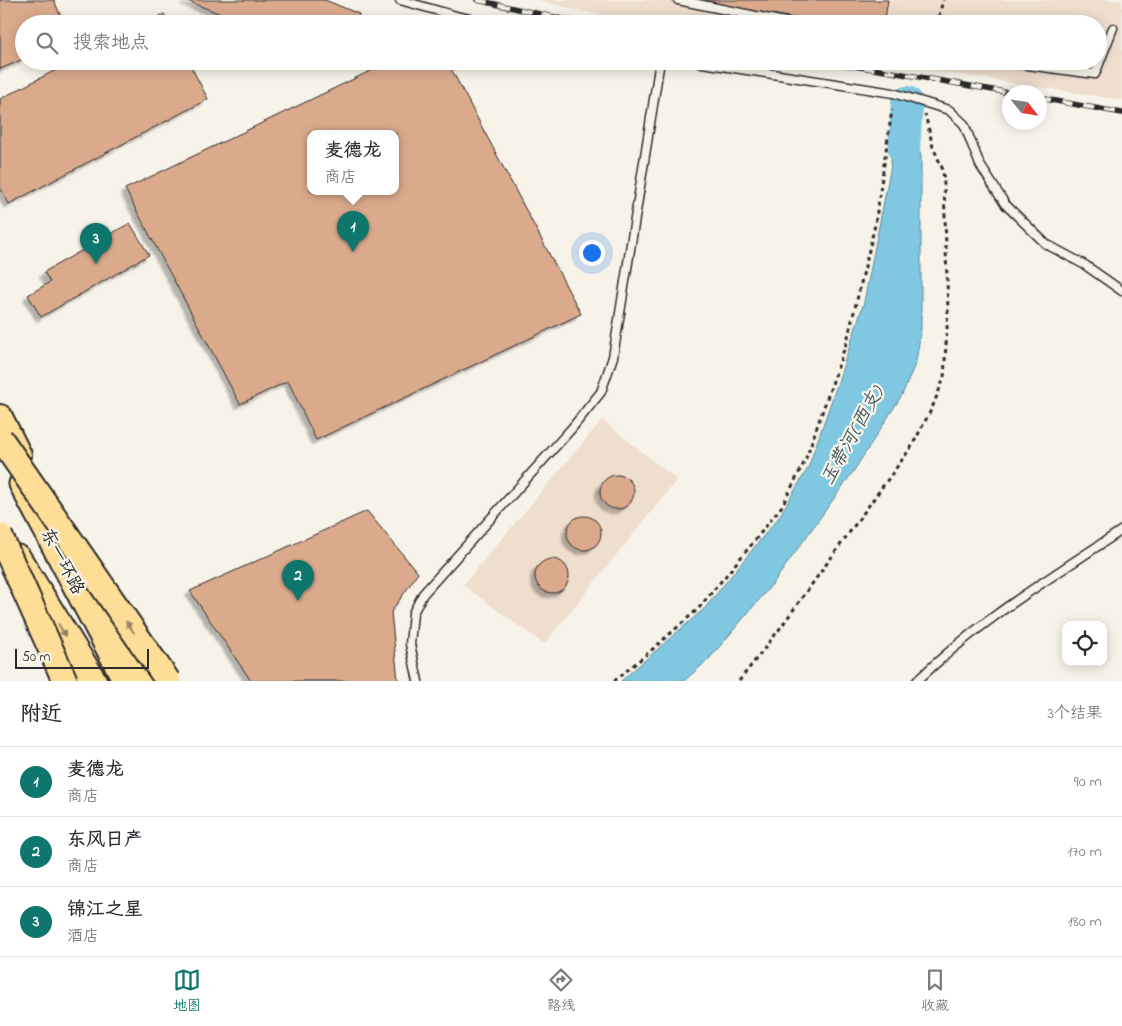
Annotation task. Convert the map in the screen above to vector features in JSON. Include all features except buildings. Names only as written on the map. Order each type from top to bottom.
[{"type":"highway","name":"东一环路","points":[[0,440],[126,681]]},
{"type":"highway","name":"东一环路","points":[[0,528],[94,681]]},
{"type":"main road","points":[[0,417],[74,564],[142,681]]},
{"type":"main road","points":[[0,440],[168,681]]},
{"type":"main road","points":[[0,536],[66,681]]},
{"type":"main road","points":[[0,564],[66,681]]},
{"type":"lane","points":[[400,0],[453,15]]},
{"type":"lane","points":[[678,0],[751,15]]},
{"type":"lane","points":[[1107,43],[1113,28]]},
{"type":"lane","points":[[418,681],[410,644],[413,613],[422,594],[572,428],[602,392],[613,357],[659,70]]},
{"type":"lane","points":[[745,70],[893,94],[949,110],[964,124],[980,165],[1005,204],[1046,244],[1084,265],[1122,291]]},
{"type":"lane","points":[[1065,70],[1095,74],[1097,70]]},
{"type":"lane","points":[[917,681],[1003,609],[1122,530]]},
{"type":"path","points":[[939,15],[943,0]]},
{"type":"path","points":[[614,681],[698,609],[782,506],[805,461],[847,341],[875,225],[892,110]]},
{"type":"path","points":[[739,681],[784,623],[912,446],[932,408],[944,378],[948,312],[943,170],[933,147],[924,111]]},
{"type":"shaded area","points":[[537,0],[1122,0],[1122,100],[1047,88],[1047,85],[1025,85],[929,70],[1107,70],[1107,15],[603,15]]},
{"type":"shaded area","points":[[602,420],[677,480],[544,644],[463,585]]},
{"type":"water","points":[[907,106],[911,112],[921,157],[921,330],[916,362],[902,395],[855,469],[774,582],[709,659],[684,681],[621,681],[705,608],[779,517],[808,468],[864,302],[890,171],[895,119],[900,110]]},
{"type":"waterway","name":"玉带河(西支)","points":[[904,150],[907,102]]},
{"type":"railway","points":[[477,0],[544,15]]},
{"type":"railway","points":[[880,70],[1002,92]]},
{"type":"railway","points":[[1047,99],[1122,113]]},
{"type":"place","name":"麦德龙","points":[[353,252]]},
{"type":"place","name":"锦江之星","points":[[96,264]]},
{"type":"place","name":"东风日产","points":[[298,601]]}]
